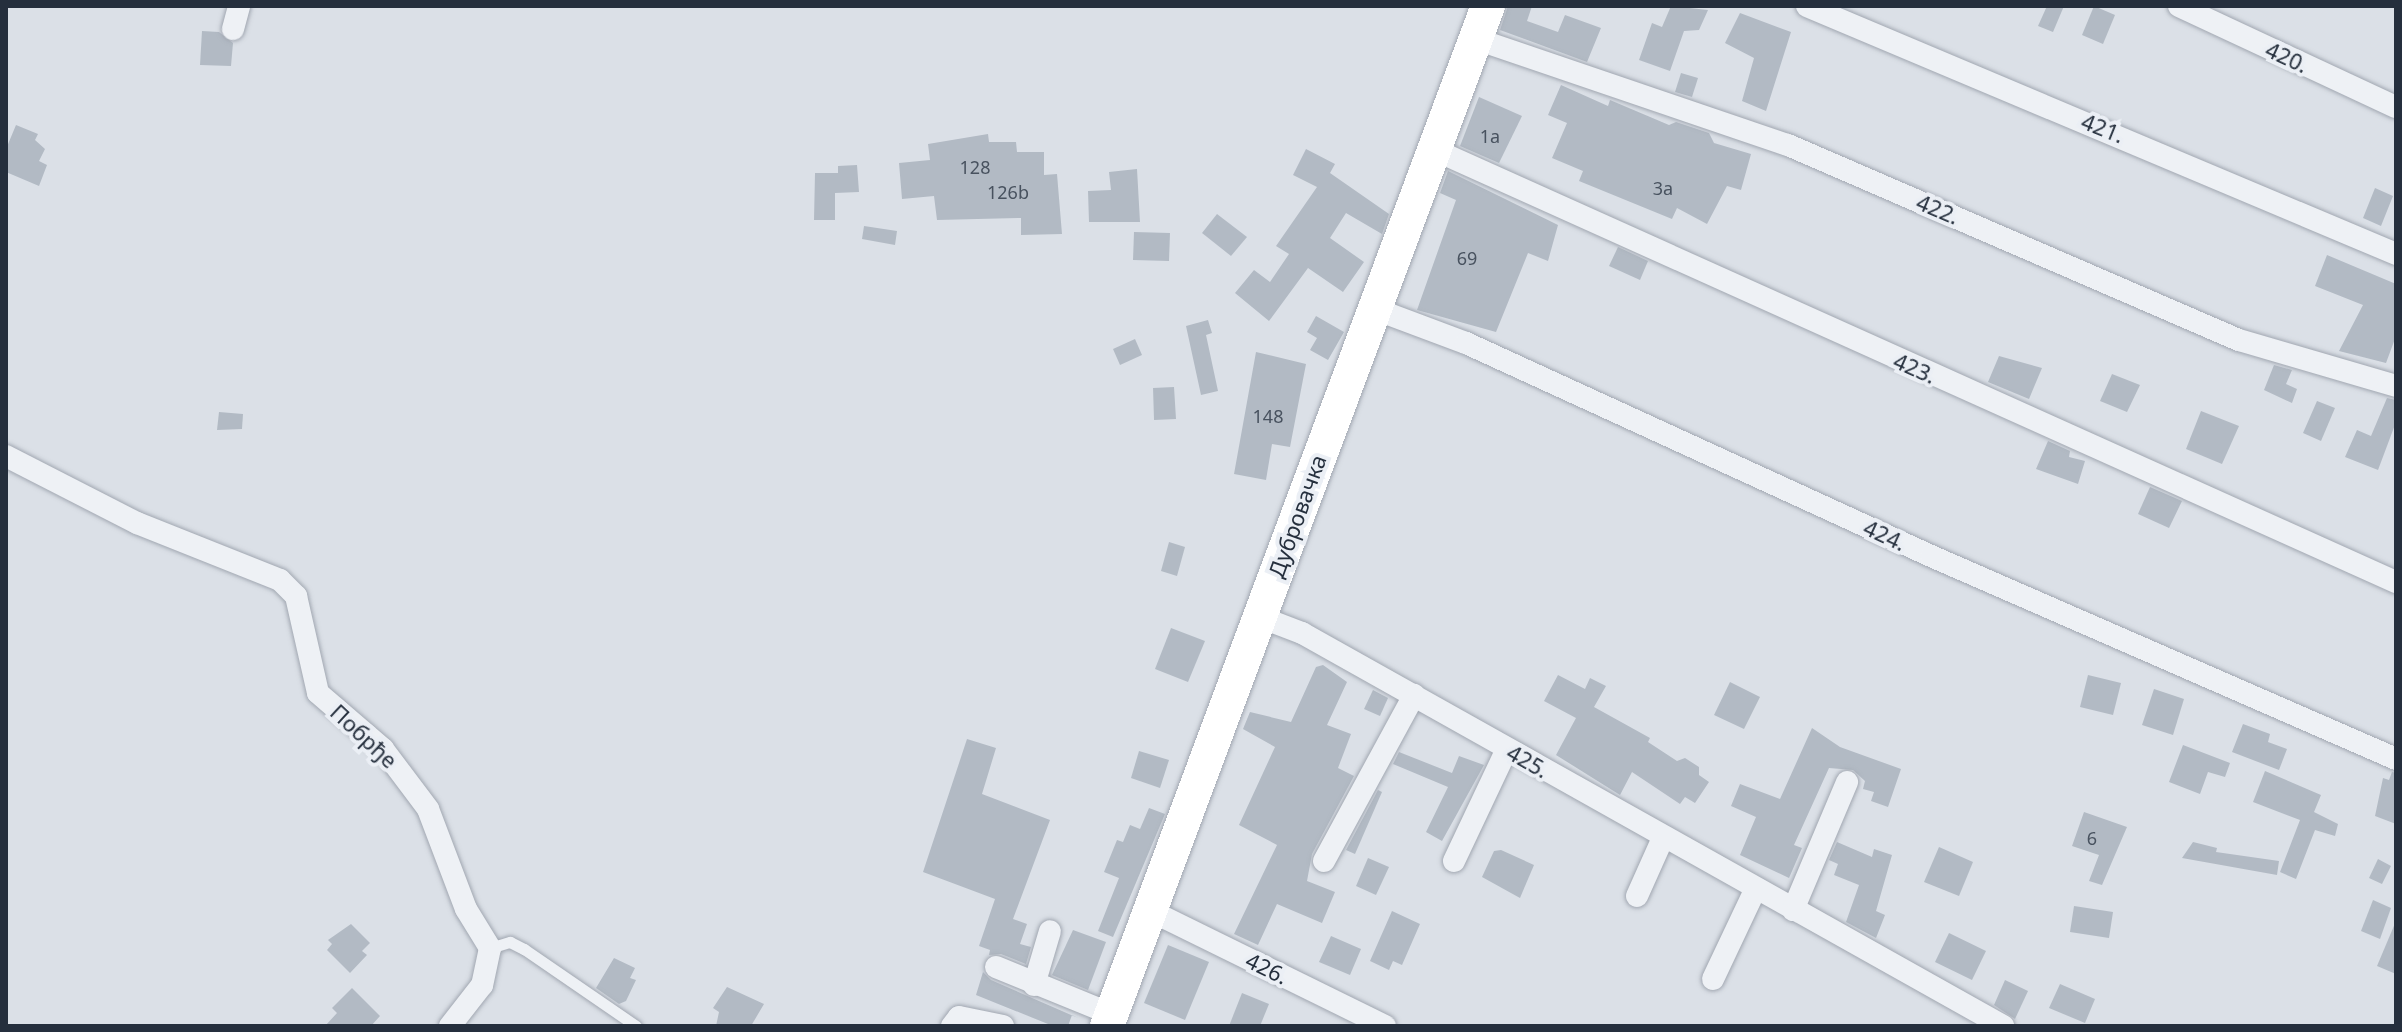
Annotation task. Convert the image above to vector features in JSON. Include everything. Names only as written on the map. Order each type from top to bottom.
[{"type":"main road","name":"Дубровачка","points":[[1109,1020],[1488,6]]},
{"type":"street","points":[[233,29],[239,6]]},
{"type":"street","name":"421.","points":[[1807,6],[2396,254]]},
{"type":"street","name":"420.","points":[[2179,6],[2396,107]]},
{"type":"street","name":"422.","points":[[1476,39],[1788,145],[2239,340],[2396,386]]},
{"type":"street","name":"423.","points":[[1435,150],[2396,582]]},
{"type":"street","name":"424.","points":[[1375,309],[1466,343],[1931,556],[2396,759]]},
{"type":"street","name":"Побрђе","points":[[6,456],[137,523],[280,580],[296,596],[318,693],[383,749],[428,809],[466,909],[490,948]]},
{"type":"street","name":"425.","points":[[1260,617],[1302,633],[1755,890],[2003,1026]]},
{"type":"street","points":[[1324,861],[1414,695]]},
{"type":"street","points":[[1454,861],[1507,749]]},
{"type":"street","points":[[1793,910],[1847,782]]},
{"type":"street","points":[[1637,896],[1663,838]]},
{"type":"street","points":[[1713,979],[1755,890]]},
{"type":"street","name":"426.","points":[[1149,910],[1385,1026]]},
{"type":"street","points":[[1034,985],[1050,931]]},
{"type":"street","points":[[450,1026],[482,985],[490,948]]},
{"type":"street","points":[[996,967],[1109,1020]]},
{"type":"street","points":[[952,1026],[959,1017],[1003,1026]]},
{"type":"lane","points":[[490,948],[510,942],[524,949],[636,1026]]},
{"type":"building","points":[[1508,6],[1532,6],[1527,21],[1558,32],[1565,15],[1601,28],[1587,62],[1500,30]]},
{"type":"building","points":[[1671,6],[1708,10],[1699,30],[1684,31],[1670,71],[1639,60],[1652,23],[1662,27]]},
{"type":"building","points":[[2047,6],[2064,6],[2053,32],[2038,26]]},
{"type":"building","points":[[2094,6],[2115,15],[2103,44],[2082,35]]},
{"type":"building","points":[[1740,13],[1791,32],[1766,111],[1742,101],[1754,58],[1725,43]]},
{"type":"building","points":[[202,31],[219,32],[233,43],[231,66],[200,65]]},
{"type":"building","points":[[1681,73],[1698,78],[1692,97],[1675,92]]},
{"type":"building","points":[[1561,85],[1608,106],[1610,100],[1669,125],[1676,122],[1709,133],[1714,143],[1751,154],[1741,190],[1727,186],[1707,224],[1677,208],[1672,219],[1579,181],[1583,171],[1552,158],[1567,123],[1548,115]]},
{"type":"building","points":[[1479,97],[1522,116],[1499,163],[1460,146]]},
{"type":"building","points":[[16,125],[38,134],[35,140],[45,149],[39,161],[47,165],[39,186],[6,172],[6,149]]},
{"type":"building","points":[[988,134],[989,142],[1016,142],[1017,152],[1044,152],[1044,175],[1057,174],[1062,234],[1021,235],[1021,218],[937,220],[934,196],[902,199],[899,163],[930,160],[928,144]]},
{"type":"building","points":[[1306,149],[1335,164],[1330,173],[1389,214],[1382,234],[1346,213],[1330,238],[1364,262],[1343,292],[1308,268],[1269,321],[1235,293],[1254,270],[1270,282],[1289,254],[1276,246],[1317,187],[1293,175]]},
{"type":"building","points":[[857,165],[859,192],[835,193],[835,220],[814,220],[815,173],[838,173],[838,166]]},
{"type":"building","points":[[1137,169],[1140,222],[1089,222],[1088,191],[1111,190],[1109,172]]},
{"type":"building","points":[[1448,171],[1558,225],[1548,261],[1528,253],[1496,332],[1417,310],[1456,200],[1440,193]]},
{"type":"building","points":[[2375,188],[2393,196],[2381,226],[2363,218]]},
{"type":"building","points":[[1217,214],[1247,237],[1231,256],[1202,233]]},
{"type":"building","points":[[864,226],[897,231],[895,245],[862,239]]},
{"type":"building","points":[[1134,232],[1170,233],[1169,261],[1133,260]]},
{"type":"building","points":[[1618,247],[1648,261],[1640,280],[1609,266]]},
{"type":"building","points":[[2327,255],[2396,284],[2396,336],[2386,363],[2339,351],[2363,305],[2315,286]]},
{"type":"building","points":[[1316,316],[1344,332],[1328,360],[1310,350],[1317,338],[1307,332]]},
{"type":"building","points":[[1208,320],[1212,333],[1206,335],[1218,391],[1201,395],[1186,326]]},
{"type":"building","points":[[1135,339],[1142,355],[1120,365],[1113,349]]},
{"type":"building","points":[[1256,352],[1306,364],[1290,447],[1272,444],[1266,480],[1234,474]]},
{"type":"building","points":[[1999,356],[2042,368],[2029,399],[1988,382]]},
{"type":"building","points":[[2274,365],[2292,370],[2286,384],[2297,389],[2292,403],[2264,390]]},
{"type":"building","points":[[2112,374],[2140,385],[2127,412],[2100,401]]},
{"type":"building","points":[[1174,387],[1176,419],[1154,420],[1153,388]]},
{"type":"building","points":[[2387,398],[2396,400],[2396,422],[2378,470],[2345,457],[2357,430],[2371,436]]},
{"type":"building","points":[[2317,401],[2335,408],[2321,441],[2303,433]]},
{"type":"building","points":[[2201,411],[2239,426],[2222,464],[2186,449]]},
{"type":"building","points":[[219,412],[243,414],[242,429],[217,430]]},
{"type":"building","points":[[2048,441],[2070,451],[2069,457],[2085,461],[2078,484],[2036,469]]},
{"type":"building","points":[[2150,487],[2182,501],[2169,528],[2138,514]]},
{"type":"building","points":[[1169,542],[1185,547],[1177,576],[1161,571]]},
{"type":"building","points":[[1171,628],[1205,641],[1188,682],[1155,669]]},
{"type":"building","points":[[1323,665],[1347,682],[1327,725],[1351,734],[1338,768],[1354,776],[1312,854],[1307,881],[1335,892],[1322,923],[1277,904],[1258,945],[1234,934],[1277,845],[1239,825],[1275,747],[1243,729],[1250,712],[1291,722],[1316,667]]},
{"type":"building","points":[[1558,675],[1585,689],[1590,678],[1606,686],[1594,707],[1650,738],[1648,742],[1677,761],[1685,758],[1699,767],[1699,775],[1709,782],[1695,803],[1685,797],[1680,804],[1632,772],[1620,795],[1556,755],[1576,718],[1544,701]]},
{"type":"building","points":[[2088,675],[2121,683],[2113,715],[2080,707]]},
{"type":"building","points":[[1730,682],[1760,697],[1744,729],[1714,715]]},
{"type":"building","points":[[2154,689],[2184,699],[2173,735],[2142,725]]},
{"type":"building","points":[[1373,690],[1388,698],[1380,716],[1364,709]]},
{"type":"building","points":[[2243,724],[2270,734],[2268,742],[2287,749],[2279,770],[2232,752]]},
{"type":"building","points":[[1812,728],[1840,747],[1901,769],[1888,807],[1871,801],[1874,792],[1863,789],[1865,781],[1853,770],[1829,768],[1794,845],[1802,848],[1789,878],[1740,855],[1756,817],[1731,806],[1740,784],[1780,799]]},
{"type":"building","points":[[967,739],[996,748],[982,794],[1050,820],[1013,919],[1027,924],[1020,944],[1031,947],[1026,964],[1001,954],[989,955],[990,950],[979,946],[995,899],[923,872]]},
{"type":"building","points":[[2183,745],[2230,763],[2225,777],[2208,772],[2200,794],[2169,782]]},
{"type":"building","points":[[1139,751],[1169,760],[1160,788],[1131,778]]},
{"type":"building","points":[[1399,752],[1452,773],[1459,756],[1484,765],[1442,841],[1426,832],[1448,787],[1393,764]]},
{"type":"building","points":[[2265,771],[2321,795],[2314,812],[2338,824],[2335,836],[2315,830],[2296,879],[2280,872],[2300,820],[2253,802]]},
{"type":"building","points":[[2392,772],[2396,773],[2396,824],[2375,816],[2383,778],[2389,780]]},
{"type":"building","points":[[1378,790],[1382,792],[1355,854],[1346,850]]},
{"type":"building","points":[[1149,808],[1165,814],[1113,937],[1098,931],[1119,878],[1104,872],[1117,840],[1123,842],[1130,825],[1140,829]]},
{"type":"building","points":[[2084,812],[2127,827],[2102,885],[2089,881],[2099,855],[2072,846]]},
{"type":"building","points":[[1837,842],[1872,857],[1874,849],[1892,855],[1876,911],[1885,915],[1876,938],[1846,922],[1859,885],[1834,875],[1838,864],[1829,860]]},
{"type":"building","points":[[2193,842],[2217,848],[2216,852],[2279,861],[2277,875],[2182,858]]},
{"type":"building","points":[[1939,847],[1973,862],[1959,896],[1924,882]]},
{"type":"building","points":[[1501,850],[1534,865],[1520,898],[1482,877],[1494,851]]},
{"type":"building","points":[[1368,858],[1389,867],[1376,895],[1356,886]]},
{"type":"building","points":[[2378,859],[2391,866],[2382,884],[2369,878]]},
{"type":"building","points":[[2373,900],[2391,908],[2380,939],[2361,931]]},
{"type":"building","points":[[2074,906],[2113,912],[2109,938],[2070,932]]},
{"type":"building","points":[[1392,911],[1420,924],[1402,965],[1393,961],[1389,970],[1370,961]]},
{"type":"building","points":[[2396,921],[2396,974],[2377,966]]},
{"type":"building","points":[[351,924],[370,943],[362,951],[367,955],[350,973],[327,950],[332,944],[328,940]]},
{"type":"building","points":[[1073,930],[1106,942],[1088,990],[1052,975]]},
{"type":"building","points":[[1949,933],[1986,951],[1972,980],[1935,962]]},
{"type":"building","points":[[1331,936],[1361,949],[1350,975],[1319,962]]},
{"type":"building","points":[[1168,945],[1209,962],[1185,1020],[1144,1003]]},
{"type":"building","points":[[614,958],[635,968],[630,978],[636,980],[626,1001],[619,1004],[596,988]]},
{"type":"building","points":[[983,972],[991,980],[1072,1015],[1068,1026],[1053,1026],[976,995]]},
{"type":"building","points":[[2005,980],[2028,991],[2015,1019],[1994,1005]]},
{"type":"building","points":[[2060,984],[2095,999],[2085,1023],[2049,1008]]},
{"type":"building","points":[[727,987],[764,1004],[751,1026],[716,1026],[719,1012],[713,1008]]},
{"type":"building","points":[[352,988],[380,1016],[371,1026],[325,1026],[337,1013],[332,1008]]},
{"type":"building","points":[[1242,993],[1269,1004],[1260,1026],[1229,1026]]}]
